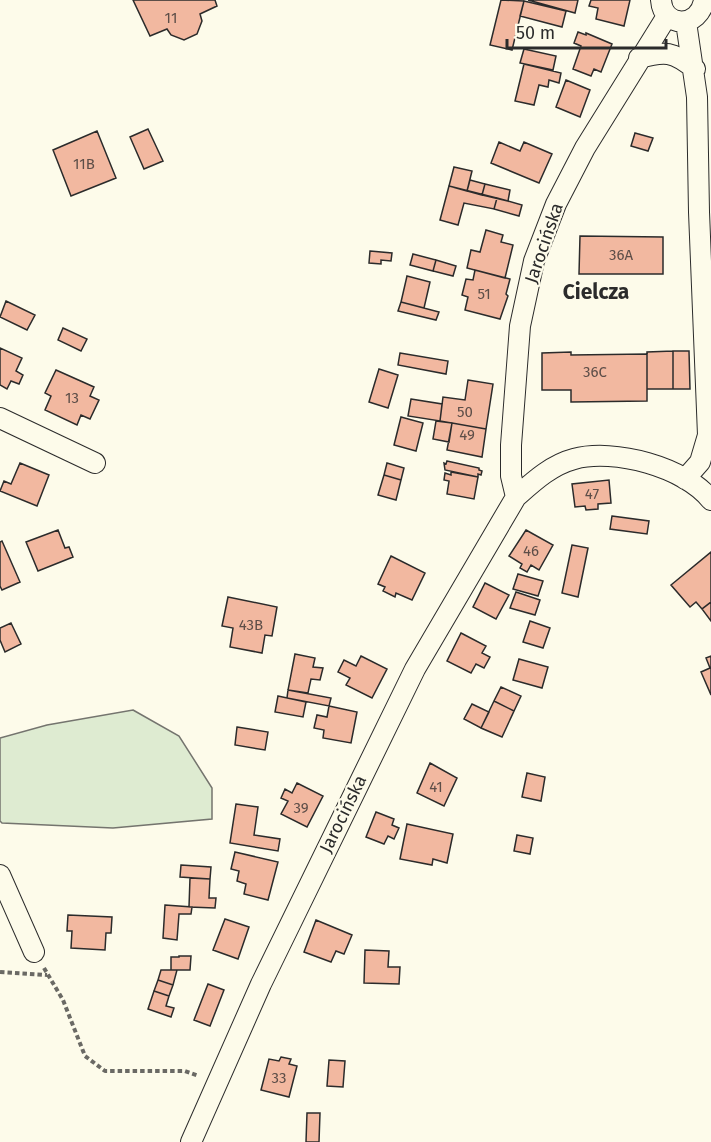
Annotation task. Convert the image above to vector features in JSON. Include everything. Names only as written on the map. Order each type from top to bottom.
[{"type":"street","points":[[664,8],[679,22],[686,22],[695,18],[702,10],[704,0]]},
{"type":"street","name":"Jarocińska","points":[[516,497],[511,476],[511,445],[520,326],[534,261],[556,204],[585,148],[639,58],[664,8]]},
{"type":"street","points":[[685,479],[700,462],[708,435],[699,212],[699,136],[694,69],[686,22]]},
{"type":"street","points":[[639,58],[657,53],[673,53],[694,69]]},
{"type":"street","points":[[0,418],[95,463]]},
{"type":"street","name":"Jarocińska","points":[[191,1142],[261,984],[415,669],[516,497],[538,478],[573,459],[599,456],[626,458],[660,466],[685,479],[711,500]]},
{"type":"street","points":[[0,875],[34,952]]},
{"type":"path","points":[[34,952],[63,1000],[85,1056],[105,1071],[185,1071],[216,1083]]},
{"type":"path","points":[[0,972],[48,975]]},
{"type":"green space","points":[[133,710],[179,736],[212,788],[212,819],[113,828],[2,823],[0,821],[0,738],[47,725]]},
{"type":"building","points":[[133,0],[215,0],[217,6],[200,14],[202,21],[197,34],[184,40],[171,35],[167,29],[150,36]]},
{"type":"building","points":[[501,0],[524,1],[512,50],[490,45]]},
{"type":"building","points":[[528,0],[578,0],[575,13]]},
{"type":"building","points":[[591,0],[630,0],[624,26],[596,19],[598,8],[589,6]]},
{"type":"building","points":[[524,1],[566,11],[562,27],[520,16]]},
{"type":"building","points":[[578,32],[612,44],[601,72],[594,69],[591,76],[573,69],[581,46],[574,43]]},
{"type":"building","points":[[524,49],[556,56],[553,70],[520,63]]},
{"type":"building","points":[[524,64],[561,73],[559,83],[549,80],[548,87],[539,85],[534,105],[515,101]]},
{"type":"building","points":[[566,80],[590,90],[580,117],[556,107]]},
{"type":"building","points":[[148,129],[163,161],[144,169],[130,137]]},
{"type":"building","points":[[97,131],[116,178],[71,196],[53,150]]},
{"type":"building","points":[[635,133],[653,138],[648,151],[631,146]]},
{"type":"building","points":[[499,142],[520,151],[524,142],[552,154],[539,183],[491,163]]},
{"type":"building","points":[[454,167],[472,171],[467,191],[449,186]]},
{"type":"building","points":[[470,180],[485,184],[482,195],[467,191]]},
{"type":"building","points":[[485,184],[510,190],[508,201],[482,195]]},
{"type":"building","points":[[449,186],[497,198],[494,209],[464,203],[458,225],[440,220]]},
{"type":"building","points":[[497,198],[522,205],[519,216],[494,209]]},
{"type":"building","points":[[486,230],[503,235],[501,242],[513,245],[505,278],[467,268],[471,250],[480,252]]},
{"type":"building","points":[[580,236],[663,237],[663,274],[579,274]]},
{"type":"building","points":[[370,251],[392,253],[391,261],[381,260],[381,264],[369,263]]},
{"type":"building","points":[[413,254],[436,260],[433,271],[410,265]]},
{"type":"building","points":[[436,260],[456,266],[453,276],[433,271]]},
{"type":"building","points":[[475,270],[510,279],[506,294],[508,296],[500,319],[465,310],[468,297],[462,295],[466,279],[473,280]]},
{"type":"building","points":[[407,276],[430,282],[424,308],[401,302]]},
{"type":"building","points":[[6,301],[35,315],[27,330],[0,317]]},
{"type":"building","points":[[401,302],[439,312],[436,320],[398,311]]},
{"type":"building","points":[[63,328],[87,339],[81,351],[58,340]]},
{"type":"building","points":[[0,348],[22,358],[16,371],[23,375],[19,384],[11,381],[7,389],[0,385]]},
{"type":"building","points":[[673,351],[689,351],[690,389],[673,389]]},
{"type":"building","points":[[673,351],[673,389],[647,389],[647,352]]},
{"type":"building","points":[[571,352],[571,355],[647,354],[647,401],[571,402],[571,390],[542,390],[542,353]]},
{"type":"building","points":[[400,353],[448,361],[446,374],[398,365]]},
{"type":"building","points":[[379,369],[398,375],[388,408],[369,402]]},
{"type":"building","points":[[56,370],[94,387],[90,396],[99,400],[90,419],[81,415],[77,425],[45,410],[51,396],[45,393]]},
{"type":"building","points":[[468,380],[493,384],[486,429],[440,421],[443,397],[465,400]]},
{"type":"building","points":[[411,399],[442,404],[440,421],[408,416]]},
{"type":"building","points":[[401,417],[423,423],[416,451],[394,445]]},
{"type":"building","points":[[436,421],[452,423],[449,442],[433,439]]},
{"type":"building","points":[[452,423],[486,429],[482,457],[447,450]]},
{"type":"building","points":[[447,461],[479,468],[482,471],[481,475],[478,474],[478,477],[445,470],[444,463],[446,464]]},
{"type":"building","points":[[20,463],[49,475],[37,506],[0,491],[4,481],[11,484]]},
{"type":"building","points":[[387,463],[404,468],[401,480],[384,475]]},
{"type":"building","points":[[451,472],[478,477],[474,499],[447,494],[449,481],[444,480],[445,473],[451,475]]},
{"type":"building","points":[[384,475],[401,480],[396,500],[378,495]]},
{"type":"building","points":[[609,480],[611,503],[598,504],[598,509],[586,510],[585,506],[575,507],[572,484]]},
{"type":"building","points":[[612,516],[649,521],[647,534],[610,529]]},
{"type":"building","points":[[58,530],[65,548],[69,547],[73,557],[38,571],[26,542]]},
{"type":"building","points":[[526,530],[553,545],[539,570],[531,565],[527,572],[520,568],[522,564],[509,556]]},
{"type":"building","points":[[2,541],[20,582],[2,590],[0,586],[0,542]]},
{"type":"building","points":[[572,545],[588,548],[578,597],[562,593]]},
{"type":"building","points":[[711,552],[711,602],[702,609],[696,602],[690,607],[671,585]]},
{"type":"building","points":[[391,556],[425,573],[412,600],[396,593],[395,597],[383,591],[385,587],[378,584]]},
{"type":"building","points":[[518,574],[543,581],[538,596],[513,589]]},
{"type":"building","points":[[485,583],[509,595],[496,619],[473,607]]},
{"type":"building","points":[[516,592],[540,600],[535,615],[510,608]]},
{"type":"building","points":[[228,597],[277,607],[272,636],[265,635],[262,653],[230,647],[233,628],[222,626]]},
{"type":"building","points":[[711,602],[711,621],[702,609]]},
{"type":"building","points":[[530,621],[550,628],[543,648],[523,642]]},
{"type":"building","points":[[11,623],[21,644],[5,652],[0,640],[0,628]]},
{"type":"building","points":[[461,633],[486,646],[482,653],[490,657],[484,668],[476,664],[471,673],[447,661]]},
{"type":"building","points":[[295,654],[315,658],[313,667],[323,668],[320,680],[311,679],[308,693],[288,690]]},
{"type":"building","points":[[361,656],[387,669],[372,698],[346,685],[350,678],[338,672],[344,660],[356,666]]},
{"type":"building","points":[[711,656],[711,695],[701,672],[710,668],[706,658]]},
{"type":"building","points":[[519,659],[548,667],[542,688],[513,680]]},
{"type":"building","points":[[501,687],[521,696],[514,711],[494,701]]},
{"type":"building","points":[[288,690],[331,698],[329,706],[287,698]]},
{"type":"building","points":[[278,696],[306,702],[303,717],[275,712]]},
{"type":"building","points":[[494,701],[514,711],[502,737],[481,728]]},
{"type":"building","points":[[472,704],[489,712],[481,728],[464,719]]},
{"type":"building","points":[[329,706],[357,712],[351,743],[323,738],[324,730],[314,728],[317,715],[327,717]]},
{"type":"building","points":[[237,727],[268,732],[265,750],[235,745]]},
{"type":"building","points":[[430,763],[457,778],[444,806],[417,793]]},
{"type":"building","points":[[527,773],[545,777],[541,801],[522,797]]},
{"type":"building","points":[[297,783],[323,796],[307,827],[281,814],[288,801],[281,798],[285,789],[292,793]]},
{"type":"building","points":[[236,804],[258,807],[254,835],[280,839],[278,851],[230,843]]},
{"type":"building","points":[[376,812],[394,819],[392,825],[399,828],[394,839],[388,836],[384,844],[366,837]]},
{"type":"building","points":[[407,824],[453,834],[447,863],[433,859],[432,865],[400,859]]},
{"type":"building","points":[[517,835],[533,838],[530,854],[514,851]]},
{"type":"building","points":[[235,852],[278,862],[268,900],[244,894],[246,884],[237,881],[239,871],[231,869]]},
{"type":"building","points":[[181,865],[211,867],[210,879],[180,877]]},
{"type":"building","points":[[190,878],[210,879],[209,898],[216,898],[215,908],[189,907]]},
{"type":"building","points":[[165,905],[192,907],[191,914],[179,914],[177,940],[163,938]]},
{"type":"building","points":[[68,915],[112,917],[111,933],[106,933],[105,950],[71,948],[72,931],[67,931]]},
{"type":"building","points":[[225,919],[249,927],[238,959],[213,950]]},
{"type":"building","points":[[316,920],[352,935],[344,954],[336,951],[331,962],[304,952]]},
{"type":"building","points":[[365,950],[389,951],[388,967],[400,967],[399,984],[364,983]]},
{"type":"building","points":[[191,956],[190,970],[171,970],[171,957]]},
{"type":"building","points":[[161,970],[177,970],[173,985],[158,980]]},
{"type":"building","points":[[158,980],[173,985],[169,996],[154,991]]},
{"type":"building","points":[[208,984],[224,990],[210,1026],[194,1020]]},
{"type":"building","points":[[154,991],[169,996],[166,1006],[174,1008],[171,1017],[148,1009]]},
{"type":"building","points":[[281,1057],[291,1059],[289,1064],[297,1066],[289,1097],[261,1090],[269,1059],[279,1061]]},
{"type":"building","points":[[329,1060],[345,1061],[343,1087],[327,1086]]},
{"type":"building","points":[[307,1113],[320,1113],[319,1142],[306,1142]]},
{"type":"district","name":"Cielcza","points":[[596,292]]}]
